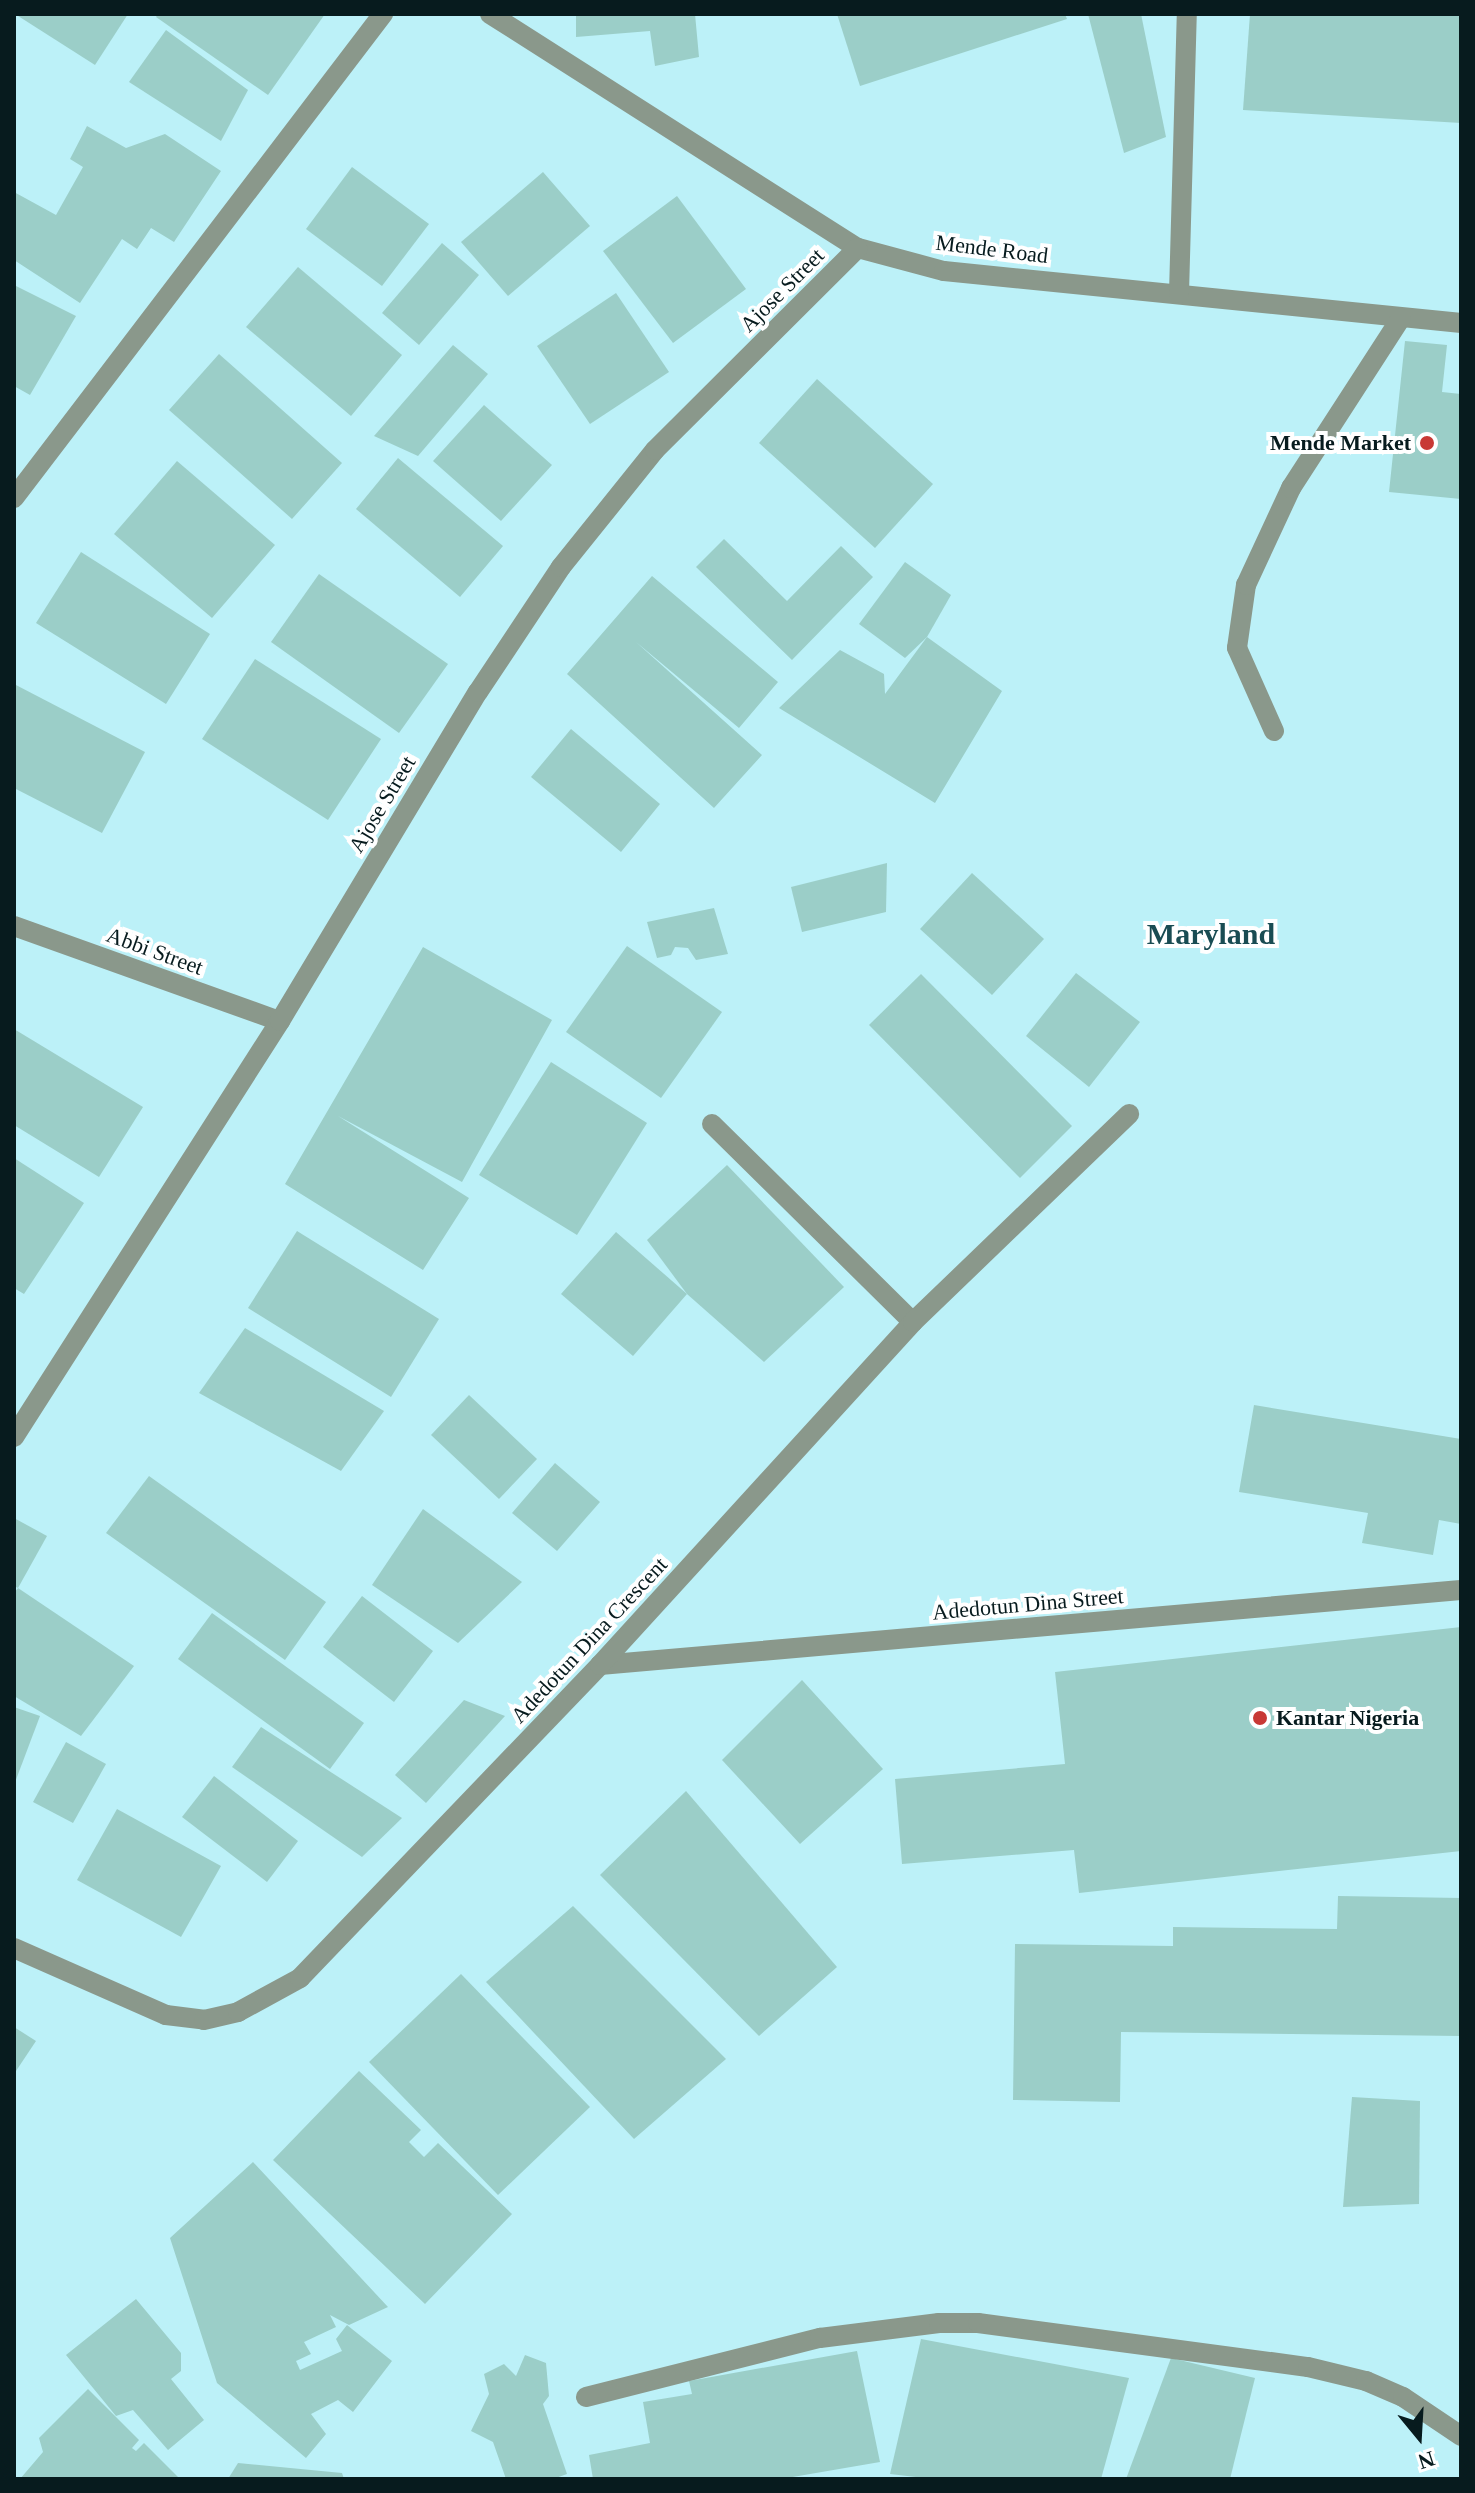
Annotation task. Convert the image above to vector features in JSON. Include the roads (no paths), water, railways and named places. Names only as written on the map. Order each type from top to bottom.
[{"type":"street","points":[[14,498],[383,14]]},
{"type":"street","name":"Mende Road","points":[[490,14],[858,248],[944,271],[1461,323]]},
{"type":"street","points":[[1179,293],[1187,14]]},
{"type":"street","name":"Ajose Street","points":[[14,1437],[280,1021],[478,692],[561,567],[655,450],[858,248]]},
{"type":"street","points":[[1274,731],[1237,648],[1246,585],[1291,488],[1401,318]]},
{"type":"street","name":"Abbi Street","points":[[14,926],[280,1021]]},
{"type":"street","name":"Adedotun Dina Crescent","points":[[14,1948],[166,2015],[204,2020],[238,2012],[300,1978],[600,1665],[913,1322],[1129,1114]]},
{"type":"street","points":[[712,1124],[913,1322]]},
{"type":"street","name":"Adedotun Dina Street","points":[[600,1665],[1461,1590]]},
{"type":"street","points":[[586,2397],[820,2338],[939,2323],[978,2323],[1308,2367],[1352,2377],[1403,2397],[1461,2436]]},
{"type":"place","name":"Mende Market","points":[[1427,443]]},
{"type":"place","name":"Kantar Nigeria","points":[[1260,1718]]},
{"type":"district","name":"Maryland","points":[[1211,934]]}]
